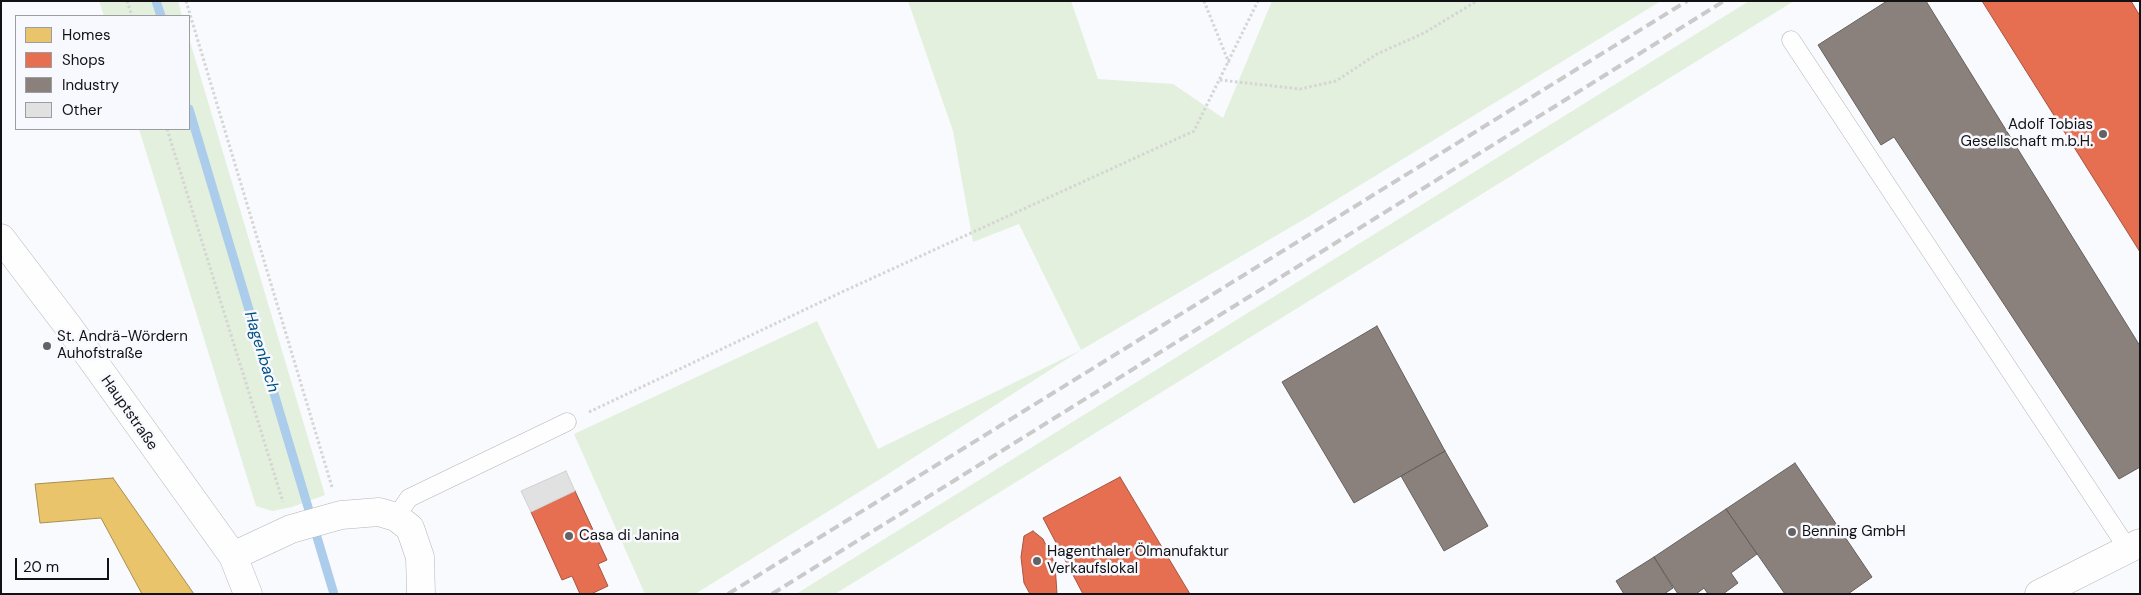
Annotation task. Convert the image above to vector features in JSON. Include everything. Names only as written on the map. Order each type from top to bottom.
[{"type":"street","name":"Hauptstraße","points":[[1,238],[68,326],[233,556],[248,594]]},
{"type":"street","points":[[233,556],[294,528],[336,516],[379,512],[396,517],[410,528],[420,557],[422,594]]},
{"type":"street","points":[[2039,594],[2134,546]]},
{"type":"lane","points":[[1791,40],[2134,546]]},
{"type":"lane","points":[[396,517],[410,498],[567,422]]},
{"type":"path","points":[[127,1],[132,15]]},
{"type":"path","points":[[186,1],[336,516]]},
{"type":"path","points":[[1204,1],[1229,63]]},
{"type":"path","points":[[567,422],[842,292],[1194,132],[1258,1]]},
{"type":"path","points":[[1220,80],[1300,89],[1336,81],[1377,54],[1424,33],[1476,1]]},
{"type":"path","points":[[167,130],[294,528]]},
{"type":"green space","points":[[99,1],[178,1],[182,15],[104,15]]},
{"type":"green space","points":[[908,1],[1071,1],[1098,79],[1173,84],[1223,118],[1272,1],[1661,1],[1308,217],[1081,350],[1019,224],[973,242],[953,131]]},
{"type":"green space","points":[[1749,1],[1794,1],[835,594],[796,594]]},
{"type":"green space","points":[[190,41],[325,495],[292,507],[272,511],[256,506],[139,130],[190,130]]},
{"type":"green space","points":[[817,321],[878,449],[1081,350],[885,476],[695,594],[645,594],[574,434]]},
{"type":"building: Homes","points":[[113,478],[194,594],[142,594],[101,518],[40,523],[35,484]]},
{"type":"building: Shops","name":"Adolf Tobias Gesellschaft m.b.H.","points":[[1982,1],[2131,1],[2140,16],[2140,252]]},
{"type":"building: Shops","points":[[1120,477],[1190,594],[1083,594],[1043,518]]},
{"type":"building: Shops","name":"Casa di Janina","points":[[575,491],[607,560],[598,564],[608,586],[591,594],[580,594],[572,576],[562,580],[531,512]]},
{"type":"building: Shops","name":"Hagenthaler Ölmanufaktur Verkaufslokal","points":[[1033,531],[1043,539],[1055,564],[1057,594],[1030,594],[1024,583],[1021,557],[1024,536]]},
{"type":"building: Industry","points":[[1887,1],[1926,1],[2140,346],[2140,467],[2119,479],[1894,137],[1881,145],[1818,45]]},
{"type":"building: Industry","points":[[1377,326],[1445,451],[1354,503],[1282,382]]},
{"type":"building: Industry","points":[[1445,451],[1488,526],[1444,551],[1401,476]]},
{"type":"building: Industry","name":"Benning GmbH","points":[[1795,463],[1872,577],[1848,594],[1785,594],[1726,509]]},
{"type":"building: Industry","points":[[1726,509],[1757,554],[1731,573],[1738,583],[1723,594],[1708,594],[1704,588],[1696,594],[1678,594],[1654,557]]},
{"type":"building: Industry","points":[[1654,557],[1673,588],[1664,594],[1624,594],[1616,581]]},
{"type":"building: Other","points":[[566,471],[575,491],[531,512],[521,491]]},
{"type":"waterway","name":"Hagenbach","points":[[156,1],[161,15]]},
{"type":"waterway","name":"Hagenbach","points":[[190,112],[334,594]]},
{"type":"railway","points":[[728,594],[1687,1]]},
{"type":"railway","points":[[772,594],[1724,1]]},
{"type":"place","name":"Adolf Tobias Gesellschaft m.b.H.","points":[[2103,134]]},
{"type":"place","name":"St. Andrä-Wördern Auhofstraße","points":[[47,346]]},
{"type":"place","name":"Benning GmbH","points":[[1792,532]]},
{"type":"place","name":"Casa di Janina","points":[[569,536]]},
{"type":"place","name":"Hagenthaler Ölmanufaktur Verkaufslokal","points":[[1037,561]]}]
